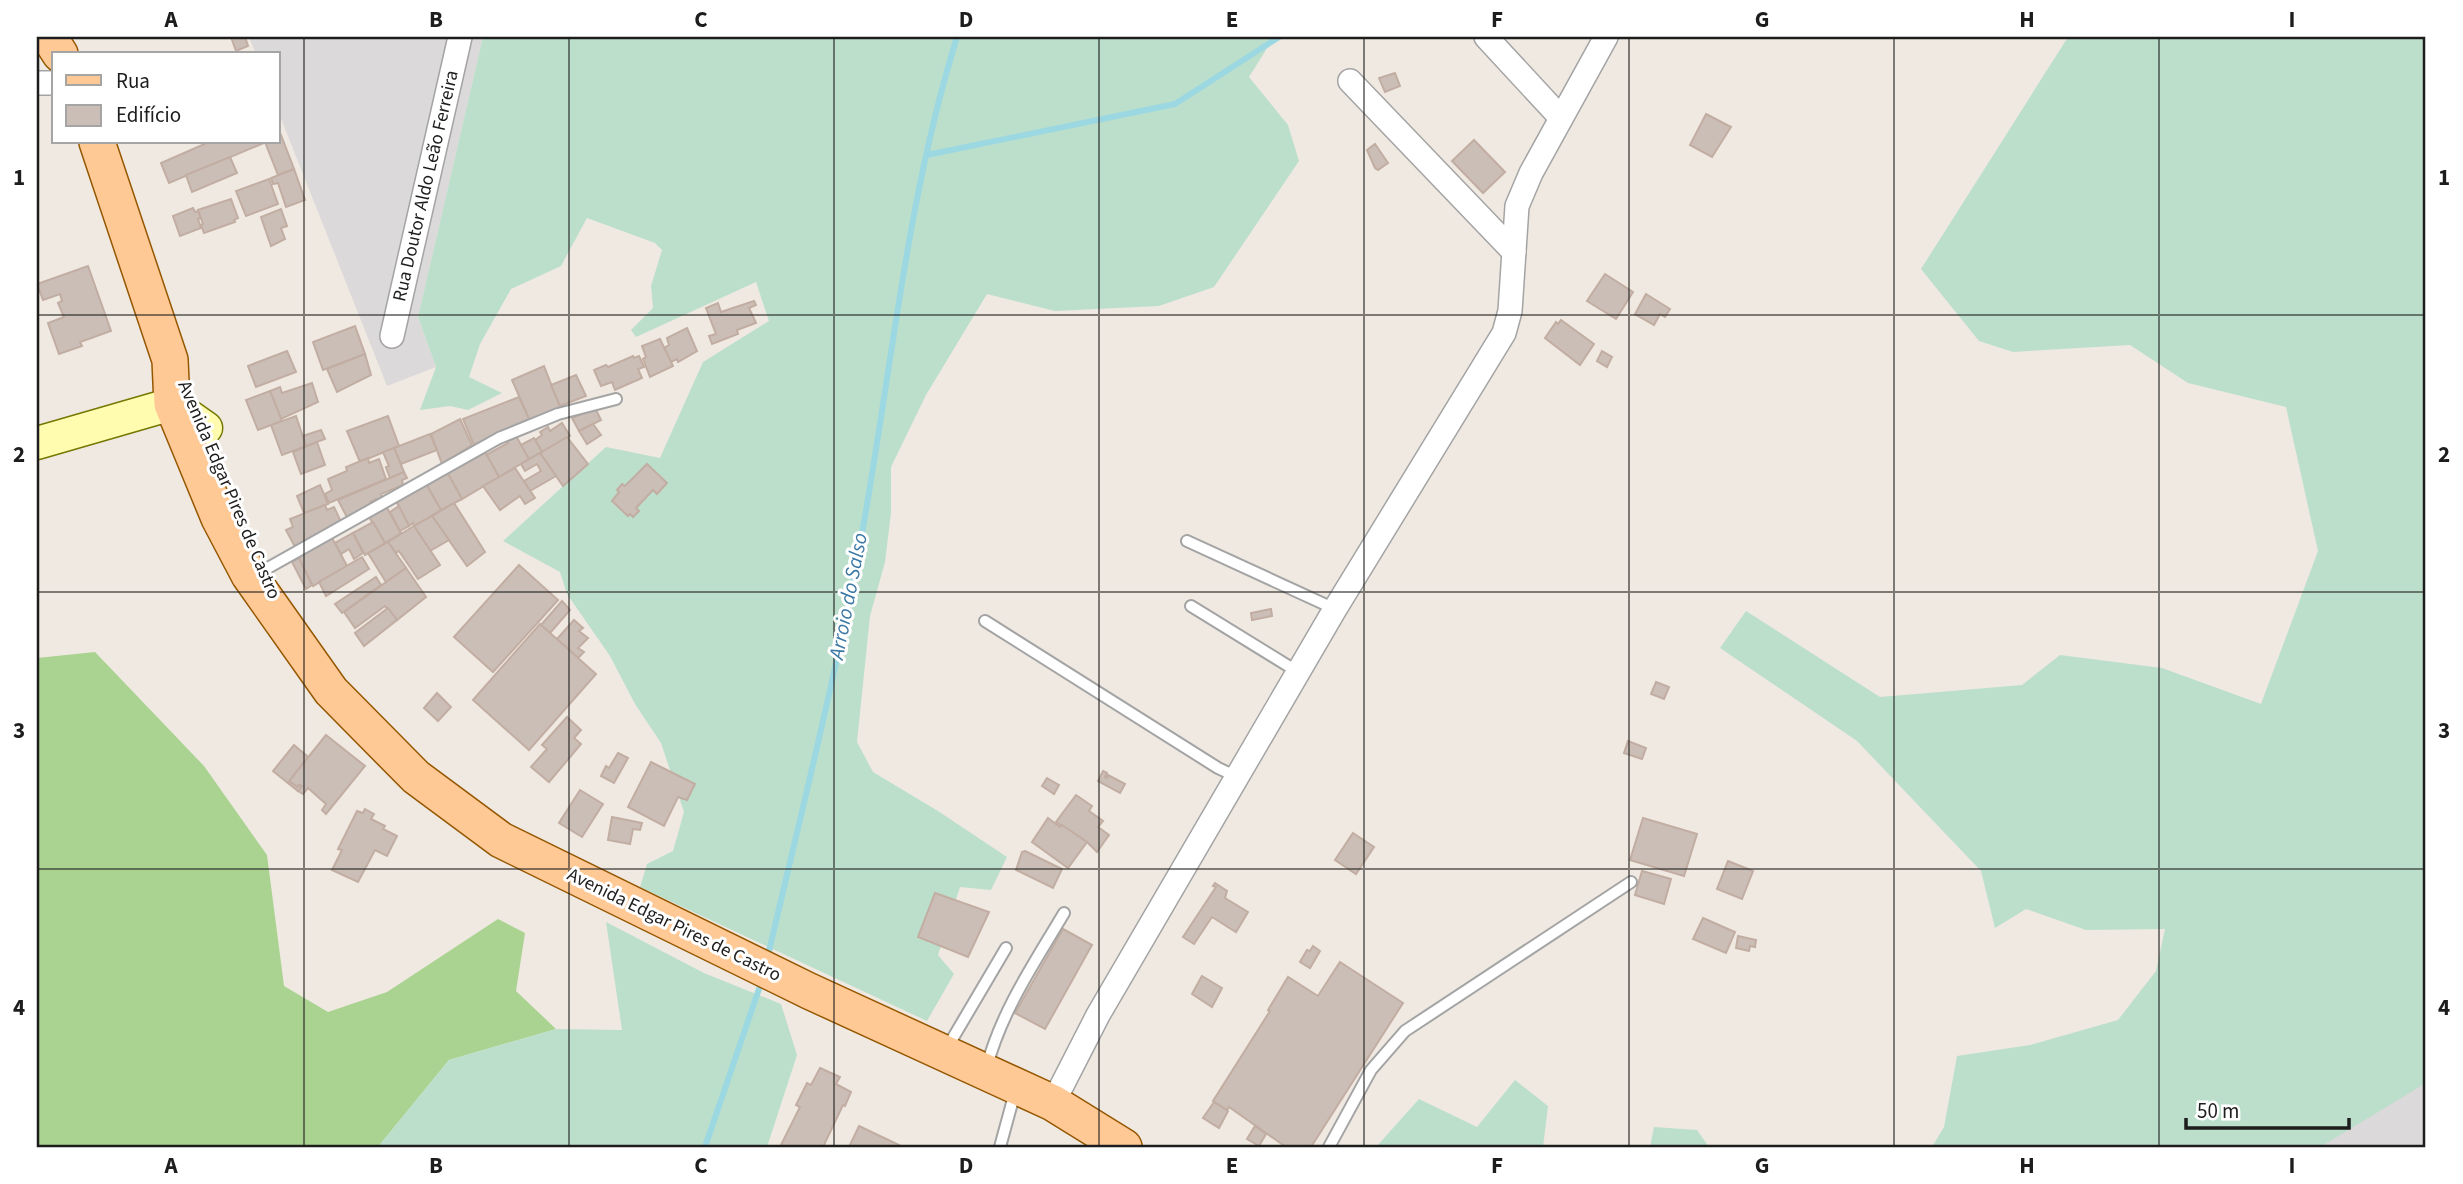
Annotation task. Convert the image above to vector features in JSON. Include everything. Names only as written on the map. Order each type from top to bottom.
[{"type":"main road","points":[[49,37],[59,52]]},
{"type":"main road","name":"Avenida Edgar Pires de Castro","points":[[98,144],[170,360],[172,404],[219,518],[249,575],[331,691],[416,777],[501,840],[764,968],[1053,1103],[1124,1147]]},
{"type":"main road","name":"Avenida Edgar Pires de Castro","points":[[170,360],[188,383],[265,569],[283,623]]},
{"type":"street","name":"Rua Doutor Aldo Leão Ferreira","points":[[392,336],[460,37]]},
{"type":"street","points":[[1486,37],[1561,118]]},
{"type":"street","points":[[1053,1103],[1098,1015],[1298,672],[1504,333],[1510,311],[1517,206],[1531,173],[1606,37]]},
{"type":"street","points":[[1350,81],[1514,252]]},
{"type":"street","points":[[37,443],[172,404],[206,428]]},
{"type":"lane","points":[[265,569],[499,438],[558,414],[616,399]]},
{"type":"lane","points":[[1187,541],[1335,609]]},
{"type":"lane","points":[[1191,606],[1298,672]]},
{"type":"lane","points":[[985,621],[1237,778]]},
{"type":"lane","points":[[1329,1147],[1371,1070],[1405,1031],[1631,882]]},
{"type":"lane","points":[[1000,1147],[1001,1079],[992,1049],[1014,997],[1064,913]]},
{"type":"lane","points":[[944,1053],[1006,948]]},
{"type":"shaded area","points":[[249,37],[483,37],[418,317],[436,367],[387,386],[280,116],[280,52],[255,52]]},
{"type":"shaded area","points":[[2426,1078],[2426,1147],[2311,1147]]},
{"type":"green space","points":[[483,37],[1274,37],[1249,77],[1288,125],[1299,161],[1214,287],[1159,306],[1055,311],[987,294],[926,395],[891,467],[891,513],[885,562],[870,616],[857,742],[873,772],[1007,857],[991,890],[960,887],[938,955],[954,974],[927,1021],[640,887],[647,864],[673,851],[684,812],[661,743],[635,704],[610,656],[567,594],[560,572],[503,541],[606,447],[660,458],[703,362],[769,321],[756,282],[636,337],[631,330],[653,308],[651,286],[662,250],[655,243],[587,218],[561,266],[511,289],[480,344],[469,377],[502,393],[468,410],[450,406],[420,410],[436,367],[418,317]]},
{"type":"green space","points":[[2068,37],[2426,37],[2426,1083],[2320,1147],[1932,1147],[1944,1127],[1957,1056],[2030,1045],[2118,1020],[2156,971],[2165,929],[2086,930],[2026,909],[1995,928],[1981,871],[1857,741],[1720,648],[1746,611],[1880,697],[2022,685],[2060,655],[2162,668],[2261,704],[2318,551],[2286,407],[2188,383],[2130,345],[2013,352],[1979,341],[1921,269]]},
{"type":"green space","points":[[95,652],[204,766],[267,855],[284,986],[328,1012],[387,992],[498,919],[525,933],[516,991],[556,1029],[449,1060],[378,1147],[37,1147],[37,658]]},
{"type":"green space","points":[[606,922],[704,973],[781,1004],[797,1055],[767,1147],[378,1147],[449,1060],[556,1029],[622,1030]]},
{"type":"green space","points":[[1515,1080],[1548,1106],[1543,1147],[1376,1147],[1419,1099],[1477,1127]]},
{"type":"green space","points":[[1654,1127],[1697,1130],[1709,1147],[1650,1147]]},
{"type":"building","points":[[231,37],[245,37],[248,46],[236,51]]},
{"type":"building","points":[[1395,73],[1400,86],[1385,92],[1379,78]]},
{"type":"building","points":[[1706,114],[1731,127],[1712,157],[1690,145]]},
{"type":"building","points":[[280,136],[294,169],[278,175],[266,144],[280,144]]},
{"type":"building","points":[[1474,140],[1505,172],[1483,193],[1452,161]]},
{"type":"building","points":[[204,144],[261,144],[169,183],[161,163]]},
{"type":"building","points":[[1375,144],[1388,163],[1378,170],[1367,150]]},
{"type":"building","points":[[230,157],[237,173],[192,192],[186,175]]},
{"type":"building","points":[[294,169],[305,200],[286,207],[278,183],[273,184],[271,178]]},
{"type":"building","points":[[269,179],[278,204],[246,216],[236,191]]},
{"type":"building","points":[[231,199],[238,218],[235,222],[204,233],[198,210]]},
{"type":"building","points":[[193,208],[201,218],[198,219],[201,228],[180,236],[173,216]]},
{"type":"building","points":[[281,209],[287,226],[281,228],[285,239],[271,246],[261,217]]},
{"type":"building","points":[[88,266],[111,331],[80,342],[82,346],[59,354],[48,323],[64,317],[58,303],[62,301],[60,294],[43,300],[37,284]]},
{"type":"building","points":[[1605,274],[1633,292],[1616,319],[1587,301]]},
{"type":"building","points":[[1646,294],[1670,309],[1665,317],[1660,314],[1654,325],[1635,314]]},
{"type":"building","points":[[754,301],[756,305],[749,308],[756,323],[737,330],[738,334],[712,344],[709,336],[716,334],[706,308],[718,303],[721,312]]},
{"type":"building","points":[[1561,320],[1594,344],[1580,365],[1545,338],[1556,322],[1558,324]]},
{"type":"building","points":[[355,326],[365,354],[323,370],[313,342]]},
{"type":"building","points":[[687,328],[697,351],[678,362],[677,359],[671,362],[664,348],[669,345],[667,338]]},
{"type":"building","points":[[660,339],[673,366],[650,377],[643,359],[646,357],[642,346]]},
{"type":"building","points":[[287,351],[296,372],[256,387],[248,366]]},
{"type":"building","points":[[1602,351],[1612,357],[1607,367],[1597,361]]},
{"type":"building","points":[[365,354],[371,375],[337,392],[327,369]]},
{"type":"building","points":[[639,356],[644,367],[638,369],[642,378],[615,390],[612,382],[601,386],[594,370]]},
{"type":"building","points":[[544,366],[560,407],[530,421],[512,380]]},
{"type":"building","points":[[576,375],[586,396],[560,406],[551,385]]},
{"type":"building","points":[[312,383],[318,402],[281,419],[270,391],[280,387],[282,393]]},
{"type":"building","points":[[270,391],[282,421],[258,430],[246,400]]},
{"type":"building","points":[[519,397],[529,419],[474,445],[463,419]]},
{"type":"building","points":[[595,408],[601,420],[579,431],[572,418]]},
{"type":"building","points":[[296,416],[306,446],[282,455],[271,425]]},
{"type":"building","points":[[388,416],[399,446],[360,462],[347,431]]},
{"type":"building","points":[[460,419],[472,445],[442,464],[431,434]]},
{"type":"building","points":[[562,423],[570,436],[542,452],[535,440],[542,435],[540,432],[548,427],[550,431]]},
{"type":"building","points":[[593,424],[601,435],[587,444],[579,431]]},
{"type":"building","points":[[321,430],[325,439],[306,446],[303,436]]},
{"type":"building","points":[[430,434],[437,450],[401,464],[394,448]]},
{"type":"building","points":[[516,436],[529,459],[499,477],[486,455]]},
{"type":"building","points":[[567,437],[588,464],[563,486],[540,453]]},
{"type":"building","points":[[534,438],[542,452],[529,459],[521,445]]},
{"type":"building","points":[[317,442],[325,465],[301,474],[293,452]]},
{"type":"building","points":[[394,448],[404,472],[390,478],[386,467],[389,466],[383,452]]},
{"type":"building","points":[[484,450],[499,477],[462,499],[447,472]]},
{"type":"building","points":[[540,453],[556,476],[530,491],[524,481],[541,471],[537,464],[525,471],[521,464]]},
{"type":"building","points":[[368,458],[369,463],[379,459],[386,479],[329,503],[325,494],[332,490],[328,479],[347,471],[346,467]]},
{"type":"building","points":[[647,464],[667,483],[657,494],[653,490],[636,508],[639,511],[633,517],[630,514],[628,516],[612,501],[622,484],[625,486]]},
{"type":"building","points":[[515,468],[535,498],[525,504],[520,496],[500,510],[483,486]]},
{"type":"building","points":[[404,472],[407,478],[402,480],[403,485],[381,494],[382,500],[378,503],[376,499],[370,502],[372,507],[349,521],[338,500]]},
{"type":"building","points":[[447,472],[462,499],[441,510],[426,484]]},
{"type":"building","points":[[426,484],[441,510],[414,526],[413,523],[409,526],[396,501]]},
{"type":"building","points":[[320,485],[328,504],[304,513],[297,496]]},
{"type":"building","points":[[454,503],[485,552],[467,566],[432,516]]},
{"type":"building","points":[[325,505],[327,510],[334,507],[342,524],[295,547],[286,530],[293,527],[290,519]]},
{"type":"building","points":[[386,506],[401,533],[385,543],[369,517]]},
{"type":"building","points":[[399,506],[409,526],[400,531],[390,512]]},
{"type":"building","points":[[432,516],[449,540],[430,551],[414,526]]},
{"type":"building","points":[[373,522],[385,543],[365,555],[353,533]]},
{"type":"building","points":[[414,526],[440,565],[418,579],[399,551],[396,553],[388,542]]},
{"type":"building","points":[[353,533],[363,553],[354,559],[349,549],[341,554],[335,543]]},
{"type":"building","points":[[332,538],[347,566],[313,586],[298,557]]},
{"type":"building","points":[[388,542],[406,568],[386,582],[368,553]]},
{"type":"building","points":[[362,557],[369,569],[326,596],[319,582]]},
{"type":"building","points":[[299,558],[312,585],[306,589],[292,562]]},
{"type":"building","points":[[519,565],[558,600],[493,672],[454,637]]},
{"type":"building","points":[[406,568],[426,597],[397,620],[385,606],[355,628],[344,612]]},
{"type":"building","points":[[376,577],[381,585],[342,613],[335,604]]},
{"type":"building","points":[[562,601],[570,610],[550,633],[541,625]]},
{"type":"building","points":[[388,608],[397,620],[364,646],[355,633]]},
{"type":"building","points":[[1271,609],[1272,616],[1252,620],[1251,613]]},
{"type":"building","points":[[574,620],[583,628],[579,631],[588,638],[578,648],[584,652],[578,658],[557,639]]},
{"type":"building","points":[[540,624],[596,674],[529,750],[473,700]]},
{"type":"building","points":[[1656,682],[1669,687],[1664,699],[1651,694]]},
{"type":"building","points":[[437,693],[451,707],[438,721],[424,708]]},
{"type":"building","points":[[567,717],[581,730],[574,738],[581,744],[549,782],[531,767],[547,749],[542,745]]},
{"type":"building","points":[[326,735],[365,766],[326,814],[322,810],[326,804],[308,788],[303,794],[298,791],[302,786],[297,787],[289,781]]},
{"type":"building","points":[[1628,741],[1646,748],[1642,759],[1624,753]]},
{"type":"building","points":[[294,745],[308,757],[289,781],[297,787],[302,786],[298,791],[273,771]]},
{"type":"building","points":[[618,753],[628,758],[614,783],[601,776]]},
{"type":"building","points":[[651,762],[695,784],[687,800],[678,797],[664,826],[628,807]]},
{"type":"building","points":[[1103,771],[1107,773],[1105,777],[1108,775],[1125,784],[1120,793],[1098,781]]},
{"type":"building","points":[[1047,778],[1059,785],[1054,794],[1042,786]]},
{"type":"building","points":[[580,790],[603,804],[582,837],[559,823]]},
{"type":"building","points":[[1076,795],[1092,806],[1089,811],[1103,821],[1098,827],[1109,835],[1097,852],[1087,842],[1056,822]]},
{"type":"building","points":[[365,809],[374,814],[371,819],[397,836],[387,856],[375,850],[358,882],[332,870],[342,850],[338,849],[357,811],[363,813]]},
{"type":"building","points":[[612,817],[642,823],[640,830],[633,829],[630,844],[608,840]]},
{"type":"building","points":[[1048,818],[1087,842],[1068,868],[1032,842]]},
{"type":"building","points":[[1643,818],[1697,834],[1684,876],[1630,860]]},
{"type":"building","points":[[1353,833],[1374,847],[1356,874],[1335,860]]},
{"type":"building","points":[[1022,852],[1062,869],[1053,888],[1016,870]]},
{"type":"building","points":[[1728,861],[1753,871],[1742,899],[1717,889]]},
{"type":"building","points":[[1642,871],[1671,879],[1664,904],[1635,895]]},
{"type":"building","points":[[1215,883],[1227,891],[1225,898],[1248,912],[1236,932],[1212,917],[1194,944],[1183,937],[1216,887],[1213,886]]},
{"type":"building","points":[[935,893],[989,912],[968,957],[918,937]]},
{"type":"building","points":[[1703,918],[1735,932],[1726,953],[1693,939]]},
{"type":"building","points":[[1063,929],[1092,945],[1045,1029],[1015,1013]]},
{"type":"building","points":[[1738,936],[1756,940],[1755,947],[1750,946],[1749,951],[1736,948]]},
{"type":"building","points":[[1313,946],[1320,951],[1310,968],[1300,962],[1307,950],[1310,951]]},
{"type":"building","points":[[1340,962],[1403,1003],[1311,1147],[1286,1147],[1229,1107],[1227,1110],[1213,1101],[1270,1011],[1268,1010],[1288,977],[1318,996]]},
{"type":"building","points":[[1202,976],[1222,988],[1212,1007],[1192,994]]},
{"type":"building","points":[[820,1068],[840,1077],[836,1084],[851,1092],[845,1106],[843,1105],[823,1147],[780,1147],[800,1107],[796,1105],[807,1083],[811,1085]]},
{"type":"building","points":[[1214,1102],[1228,1111],[1219,1128],[1203,1118]]},
{"type":"building","points":[[859,1126],[903,1147],[849,1147]]},
{"type":"building","points":[[1255,1126],[1266,1134],[1259,1146],[1247,1139]]},
{"type":"waterway","name":"Arroio do Salso","points":[[767,960],[853,582],[909,240],[938,104],[957,37]]},
{"type":"waterway","points":[[927,155],[1175,104],[1279,37]]},
{"type":"waterway","name":"Arroio do Salso","points":[[705,1147],[762,980]]}]
